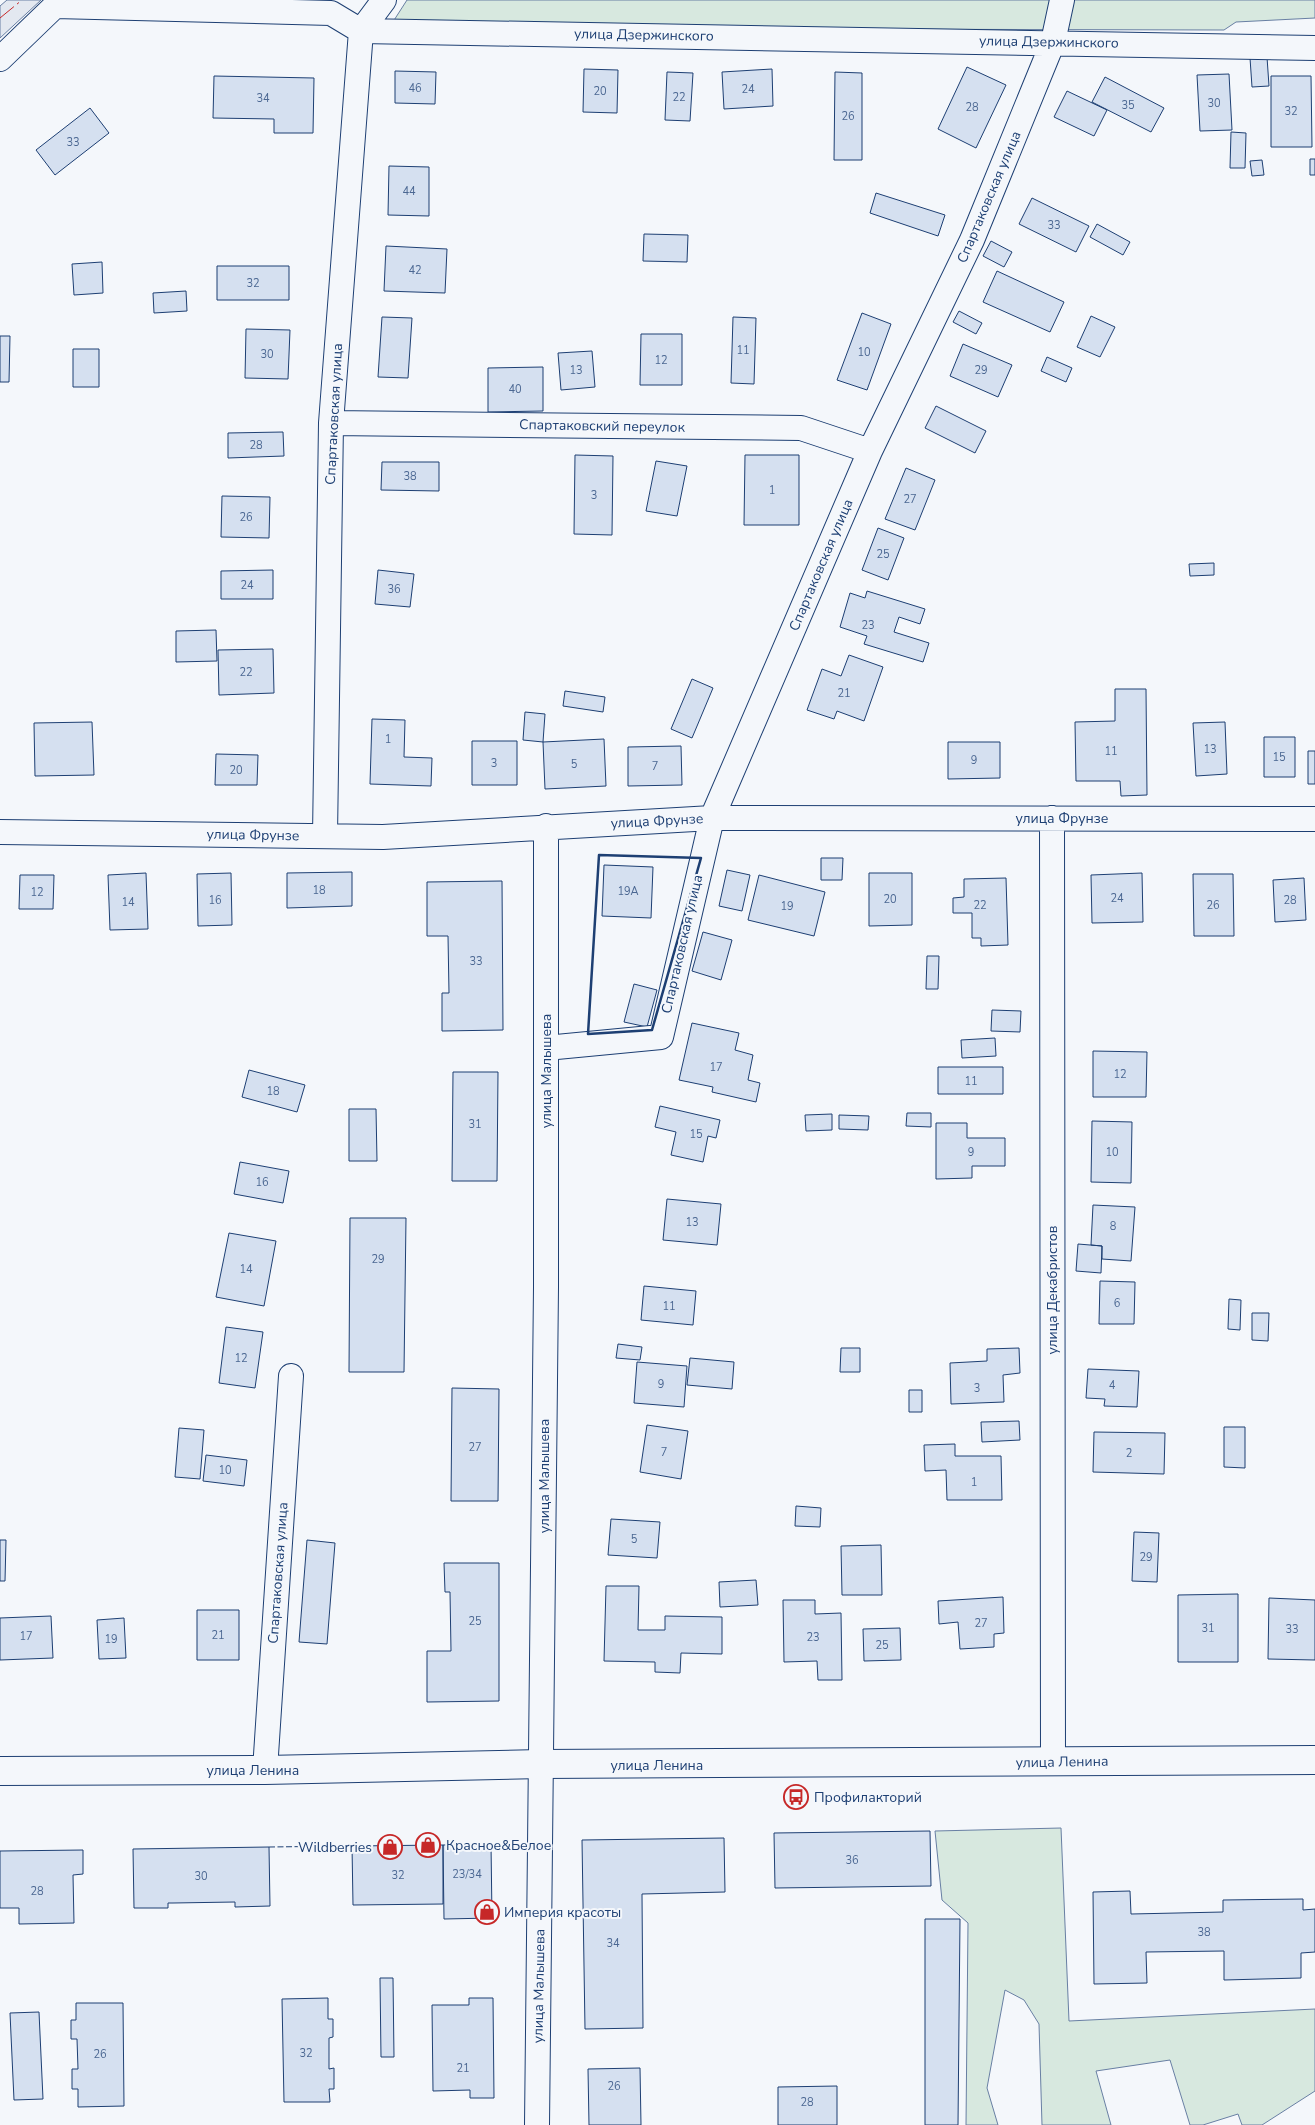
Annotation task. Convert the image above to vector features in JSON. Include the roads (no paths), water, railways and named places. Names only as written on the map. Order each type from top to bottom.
[{"type":"main road","name":"улица Ленина","points":[[0,1771],[265,1770],[541,1764],[1315,1760]]},
{"type":"street","points":[[0,59],[55,6],[331,13],[361,31],[384,0]]},
{"type":"street","name":"Спартаковская улица","points":[[546,1048],[661,1037],[712,818],[870,451],[972,240],[1052,42],[1062,0]]},
{"type":"street","name":"улица Дзержинского","points":[[361,31],[1315,48]]},
{"type":"street","name":"Спартаковская улица","points":[[325,836],[331,423],[361,31]]},
{"type":"street","name":"Спартаковский переулок","points":[[331,423],[801,428],[870,451]]},
{"type":"street","name":"улица Фрунзе","points":[[0,832],[383,837],[546,826],[712,818],[1315,819]]},
{"type":"street","name":"улица Декабристов","points":[[1052,818],[1052,1762]]},
{"type":"street","name":"улица Малышева","points":[[537,2125],[546,1048],[546,826]]},
{"type":"street","name":"Спартаковская улица","points":[[265,1770],[291,1376]]},
{"type":"place","name":"Профилакторий","points":[[796,1797]]},
{"type":"place","name":"Красное&Белое","points":[[428,1845]]},
{"type":"place","name":"Wildberries","points":[[390,1847]]},
{"type":"place","name":"Империя красоты","points":[[487,1912]]}]
